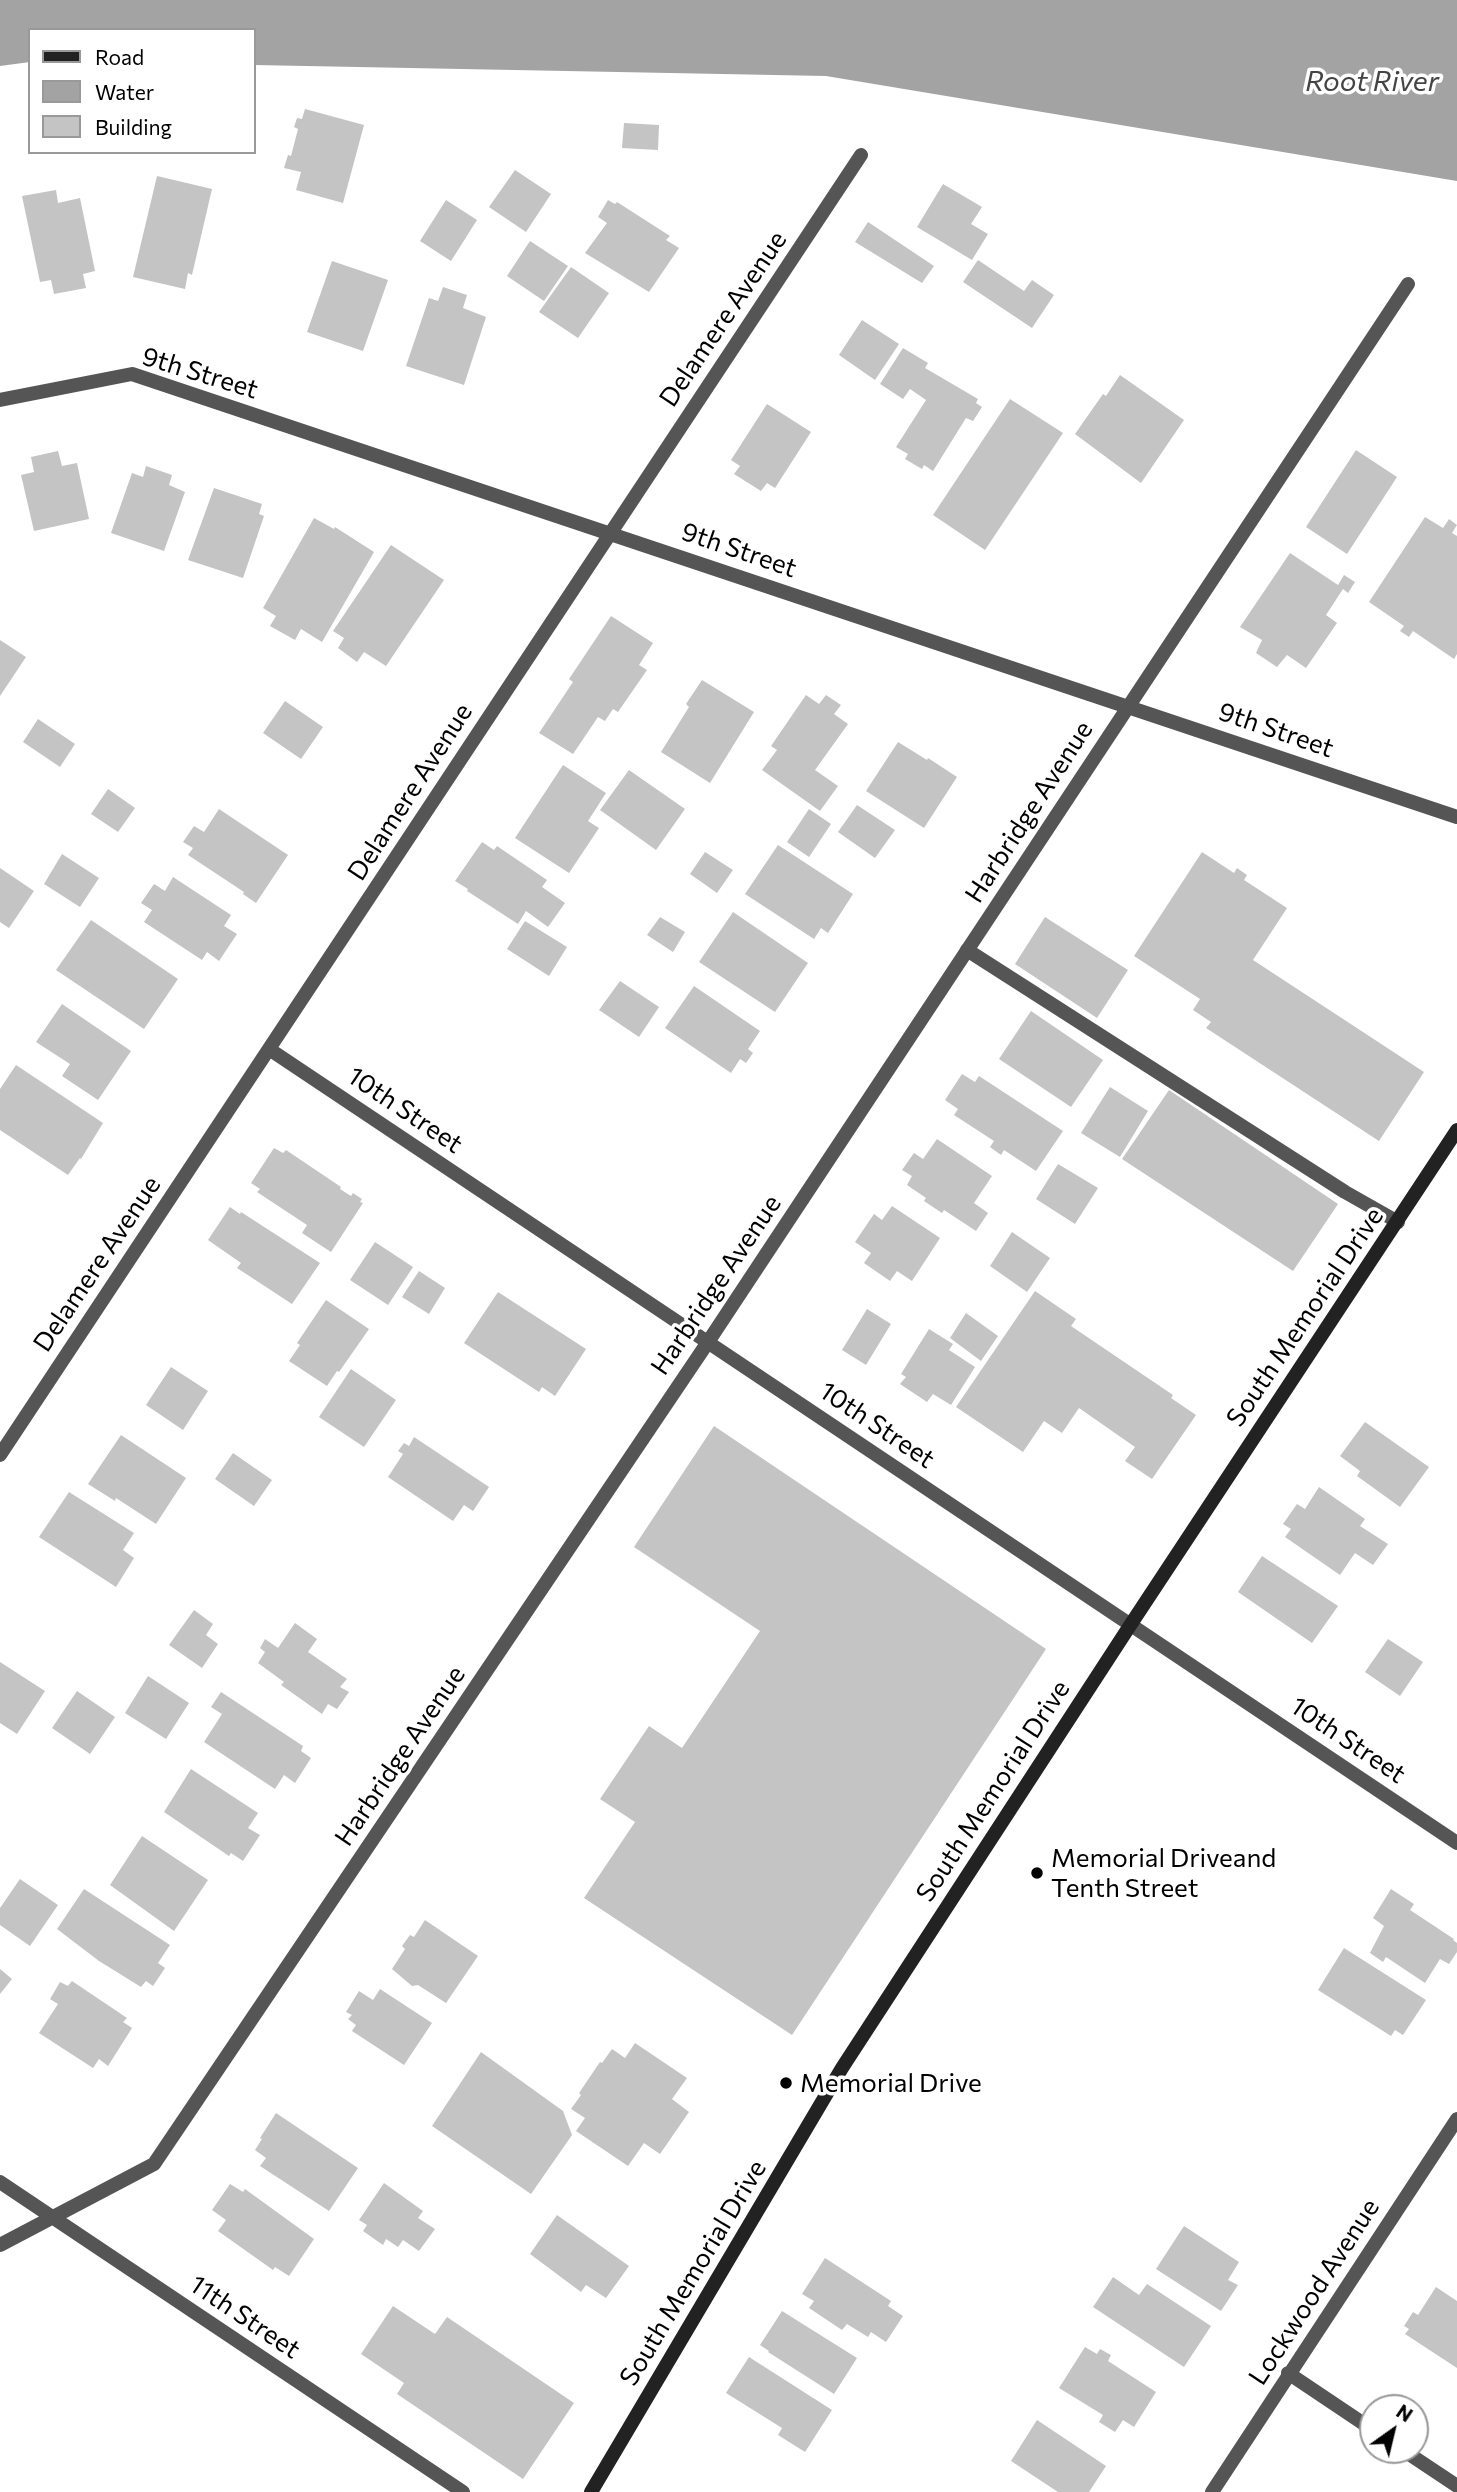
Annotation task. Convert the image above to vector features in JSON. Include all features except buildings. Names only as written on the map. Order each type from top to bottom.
[{"type":"main road","name":"South Memorial Drive","points":[[591,2492],[842,2068],[1457,1130]]},
{"type":"street","name":"Delamere Avenue","points":[[0,1455],[861,155]]},
{"type":"street","name":"Harbridge Avenue","points":[[0,2245],[154,2164],[708,1342],[1408,284]]},
{"type":"street","name":"9th Street","points":[[0,400],[132,374],[1457,817]]},
{"type":"street","points":[[967,950],[1345,1192],[1398,1222]]},
{"type":"street","name":"10th Street","points":[[270,1049],[1457,1843]]},
{"type":"street","name":"Lockwood Avenue","points":[[1212,2492],[1457,2119]]},
{"type":"street","name":"11th Street","points":[[0,2182],[463,2492]]},
{"type":"street","points":[[1288,2374],[1359,2421]]},
{"type":"street","points":[[1424,2464],[1457,2486]]},
{"type":"water","name":"Root River","points":[[0,0],[1457,0],[1457,181],[826,76],[256,65],[256,28],[28,28],[28,62],[0,66]]},
{"type":"place","name":"Memorial Driveand Tenth Street","points":[[1037,1873]]},
{"type":"place","name":"Memorial Drive","points":[[786,2083]]}]
